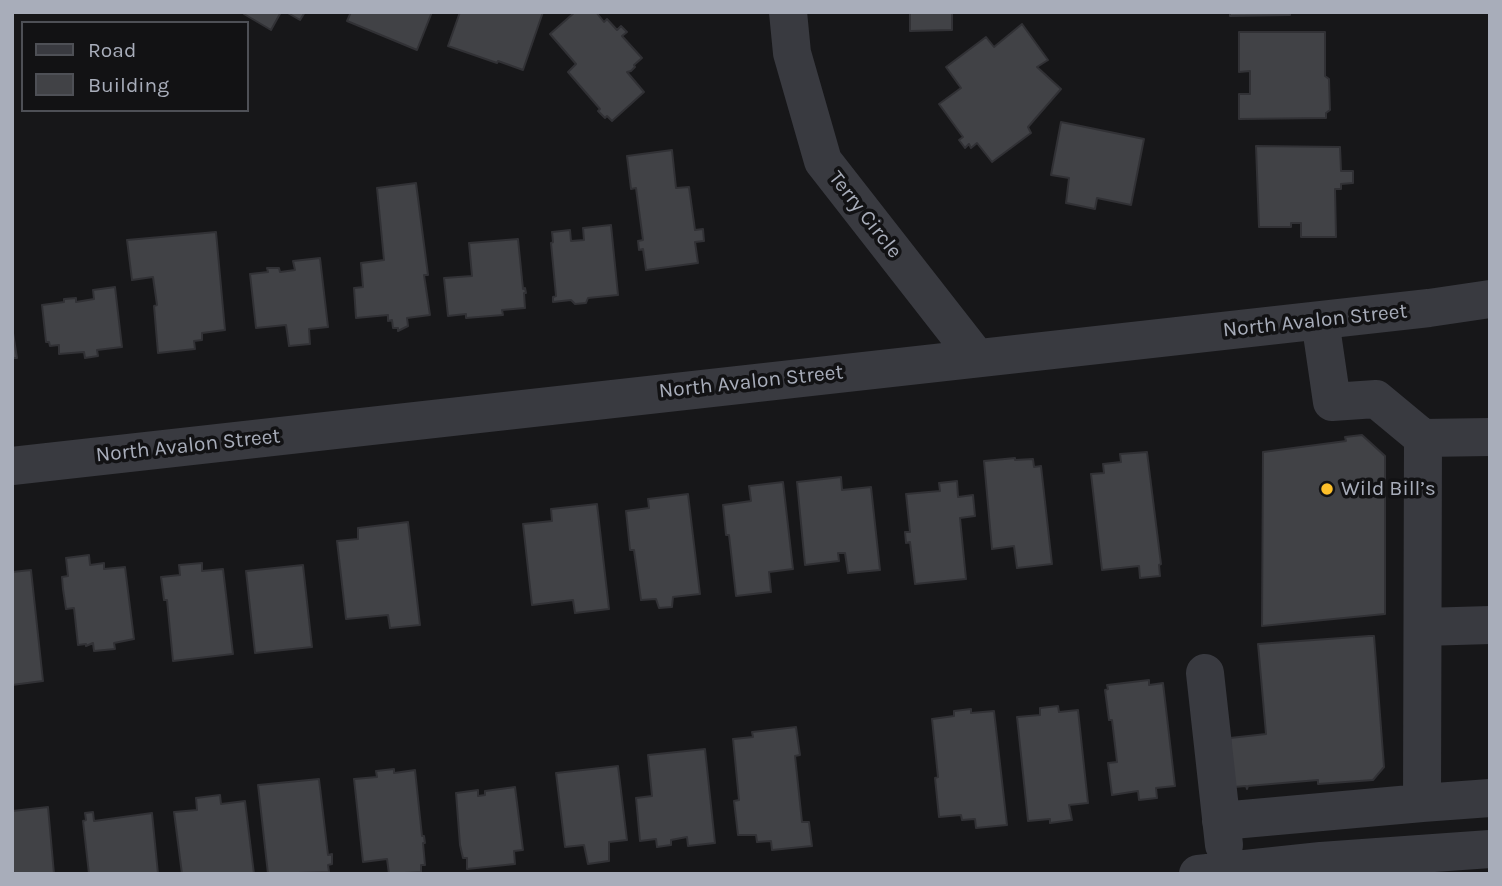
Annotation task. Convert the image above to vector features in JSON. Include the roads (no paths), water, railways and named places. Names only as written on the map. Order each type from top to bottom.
[{"type":"street","name":"Terry Circle","points":[[788,12],[792,53],[823,161],[976,357]]},
{"type":"street","name":"North Avalon Street","points":[[12,466],[1490,299]]},
{"type":"street","points":[[1320,320],[1332,402],[1376,398],[1423,438],[1490,437]]},
{"type":"street","points":[[1422,803],[1423,438]]},
{"type":"street","points":[[1423,627],[1490,625]]},
{"type":"street","points":[[1205,673],[1221,821],[1212,872],[1490,849]]},
{"type":"street","points":[[1221,821],[1490,798]]},
{"type":"street","points":[[1317,811],[1321,861]]},
{"type":"place","name":"Wild Bill’s","points":[[1327,489]]}]
